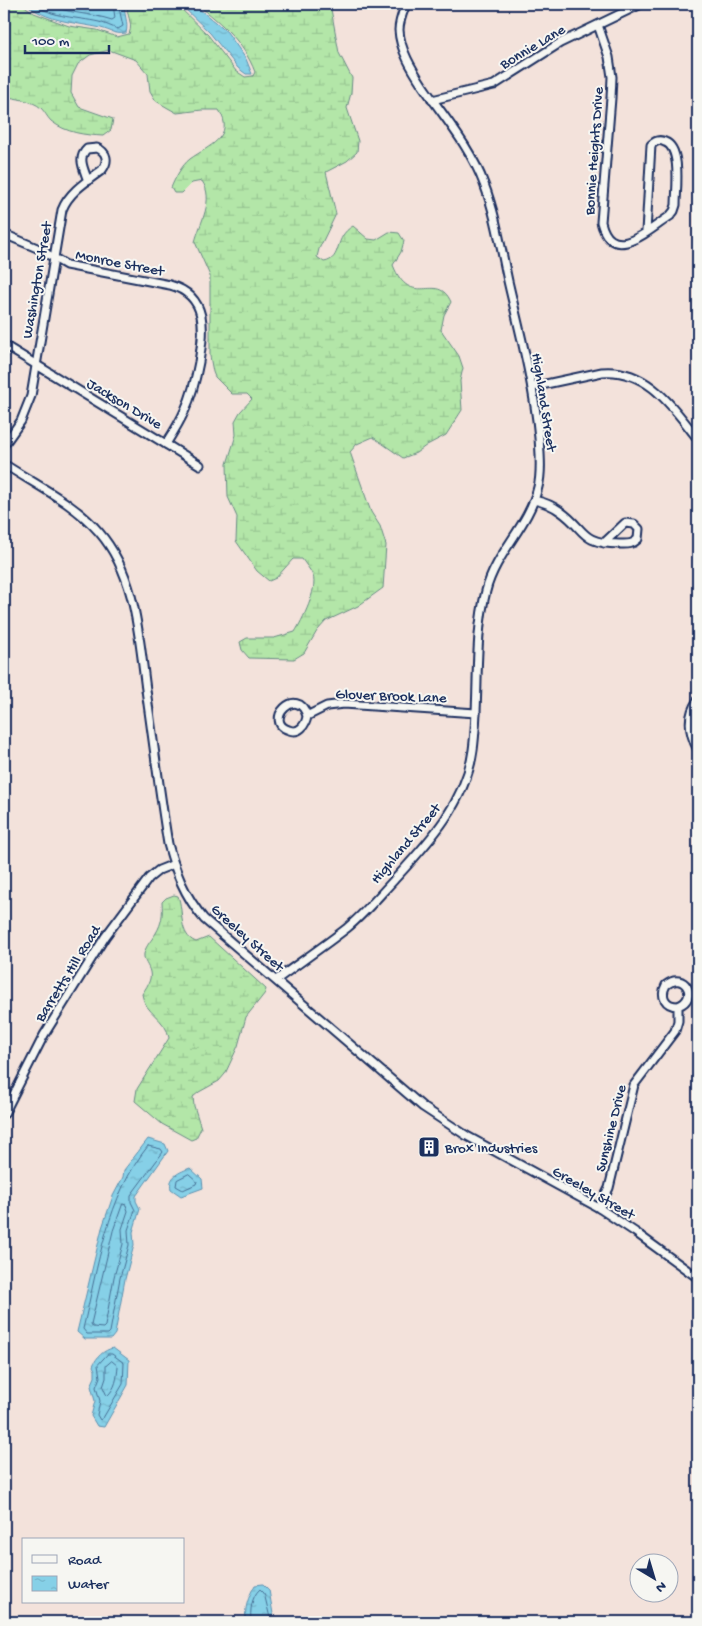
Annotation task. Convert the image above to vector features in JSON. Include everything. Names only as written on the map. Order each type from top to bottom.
[{"type":"street","name":"Highland Street","points":[[276,980],[358,918],[420,851],[458,798],[468,774],[474,749],[481,626],[486,592],[494,567],[523,522],[539,486],[538,428],[532,387],[492,209],[484,184],[473,160],[432,100],[402,47],[399,30],[406,4]]},
{"type":"street","name":"Bonnie Lane","points":[[432,100],[494,85],[548,50],[642,4]]},
{"type":"street","name":"Bonnie Heights Drive","points":[[598,25],[609,57],[612,77],[601,222],[603,232],[608,238],[618,243],[635,240],[670,216],[676,205],[676,160],[669,144],[664,141],[654,142],[651,145],[649,150],[646,232]]},
{"type":"street","name":"Washington Street","points":[[4,445],[21,421],[31,396],[53,259],[64,204],[72,194],[88,181],[105,165],[104,153],[96,148],[87,149],[82,156],[81,162],[88,181]]},
{"type":"street","name":"Monroe Street","points":[[4,234],[37,248],[66,265],[158,283],[182,289],[190,295],[198,307],[202,318],[203,330],[196,374],[185,412],[166,444]]},
{"type":"street","name":"Jackson Drive","points":[[4,346],[200,465]]},
{"type":"street","points":[[532,387],[602,372],[612,371],[631,375],[648,384],[665,399],[698,439]]},
{"type":"street","name":"Greeley Street","points":[[4,464],[82,515],[100,533],[121,566],[133,604],[168,844],[177,874],[188,898],[204,919],[402,1090],[445,1122],[599,1208],[698,1278]]},
{"type":"street","points":[[534,500],[554,507],[564,514],[587,537],[604,544],[632,544],[638,539],[639,529],[634,524],[624,523],[604,544]]},
{"type":"street","points":[[698,700],[692,711],[690,722],[691,734],[698,750]]},
{"type":"street","name":"Glover Brook Lane","points":[[291,704],[300,705],[306,711],[307,716],[305,725],[293,731],[284,728],[279,716],[283,708],[291,704]]},
{"type":"street","name":"Glover Brook Lane","points":[[307,716],[327,706],[344,704],[476,713]]},
{"type":"street","name":"Barretts Hill Road","points":[[4,1114],[52,1022],[105,938],[149,878],[159,870],[174,864]]},
{"type":"street","name":"Sunshine Drive","points":[[599,1208],[609,1188],[632,1092],[639,1076],[677,1026],[678,1006]]},
{"type":"green space","points":[[4,4],[22,4],[34,13],[69,26],[97,30],[117,37],[129,34],[131,26],[127,8],[128,4],[176,4],[208,35],[236,71],[245,77],[253,76],[255,72],[244,51],[223,26],[197,4],[326,4],[331,9],[339,53],[352,78],[347,108],[358,141],[357,152],[347,161],[326,172],[336,214],[317,257],[324,262],[334,257],[343,236],[353,226],[368,239],[376,240],[389,232],[399,233],[404,241],[401,252],[393,265],[400,278],[408,286],[439,289],[445,293],[451,302],[444,315],[441,330],[459,356],[463,368],[460,381],[462,410],[446,435],[416,453],[403,458],[373,437],[357,444],[350,452],[371,512],[380,526],[386,545],[383,588],[358,606],[326,621],[317,631],[304,653],[294,659],[249,658],[242,650],[240,642],[247,638],[274,638],[295,632],[308,605],[314,582],[312,574],[302,559],[293,559],[276,578],[269,581],[257,571],[236,541],[237,517],[228,497],[227,464],[236,435],[235,421],[240,412],[252,399],[247,394],[232,394],[215,377],[213,372],[210,356],[210,276],[195,242],[207,203],[206,188],[202,181],[192,183],[182,193],[174,193],[171,188],[179,172],[187,162],[218,140],[224,127],[223,119],[219,110],[177,113],[156,101],[150,91],[148,74],[136,60],[109,50],[90,55],[78,64],[72,76],[71,93],[79,107],[113,119],[111,130],[103,136],[96,136],[76,133],[57,125],[37,105],[29,101],[4,96]]},
{"type":"green space","points":[[174,895],[178,896],[182,922],[190,939],[196,942],[209,937],[266,989],[265,993],[246,1017],[238,1046],[225,1074],[219,1081],[193,1097],[201,1128],[196,1138],[191,1140],[162,1124],[135,1101],[137,1089],[169,1038],[164,1026],[147,1006],[142,994],[150,978],[144,954],[160,926],[162,902]]},
{"type":"water","points":[[26,4],[125,4],[126,33],[118,33],[60,20],[42,14]]},
{"type":"water","points":[[180,4],[193,4],[227,32],[246,59],[252,74],[246,74],[238,68],[210,33]]},
{"type":"water","points":[[148,1139],[165,1144],[168,1151],[136,1196],[140,1209],[133,1232],[134,1245],[125,1279],[115,1334],[111,1339],[85,1339],[77,1332],[102,1228],[113,1196],[123,1177],[124,1170]]},
{"type":"water","points":[[190,1168],[202,1179],[203,1188],[181,1196],[171,1189],[171,1181],[176,1175]]},
{"type":"water","points":[[113,1348],[129,1360],[128,1385],[104,1427],[97,1426],[91,1416],[95,1401],[91,1386],[95,1377],[93,1366],[101,1354]]},
{"type":"water","points":[[263,1584],[269,1590],[276,1622],[246,1622],[246,1608],[250,1594],[255,1585]]},
{"type":"place","name":"Brox Industries","points":[[429,1147]]}]
